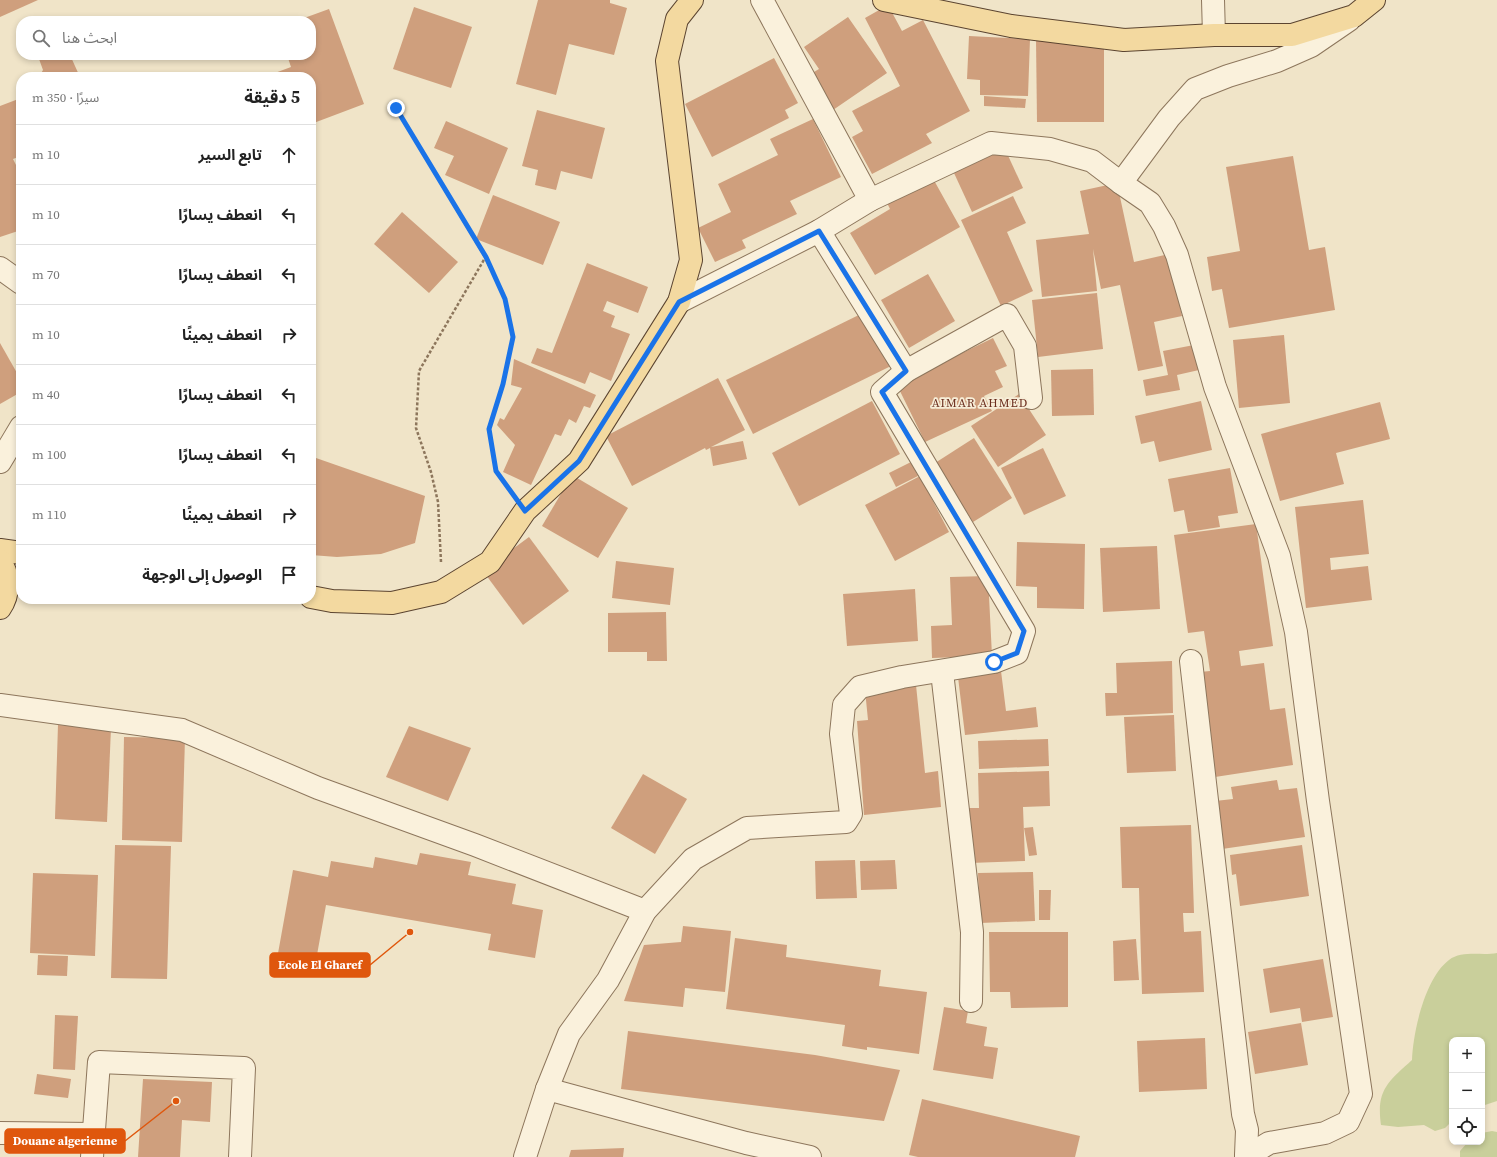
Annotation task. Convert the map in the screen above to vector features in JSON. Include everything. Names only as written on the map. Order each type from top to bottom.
[{"type":"main road","points":[[316,598],[332,601],[392,603],[440,592],[490,562],[525,511],[579,461],[679,302],[691,260],[667,61],[677,19],[692,0]]},
{"type":"main road","points":[[884,0],[1011,26],[1124,40],[1214,36],[1292,35],[1354,16],[1374,0]]},
{"type":"main road","points":[[0,550],[16,552]]},
{"type":"main road","points":[[0,561],[14,580],[0,608]]},
{"type":"street","points":[[762,0],[870,200]]},
{"type":"street","points":[[1213,0],[1214,36]]},
{"type":"street","points":[[1121,183],[1169,118],[1195,90],[1228,76],[1284,58],[1311,46],[1354,16]]},
{"type":"street","points":[[679,302],[819,231],[870,200],[991,143],[1050,150],[1092,161],[1150,203],[1164,226],[1177,255],[1215,387],[1279,556],[1296,632],[1318,801],[1361,1094],[1348,1122],[1325,1133],[1269,1143],[1246,1156]]},
{"type":"street","points":[[819,231],[906,371]]},
{"type":"street","points":[[0,268],[16,279]]},
{"type":"street","points":[[525,1157],[547,1089],[569,1034],[608,980],[645,911],[693,859],[747,828],[846,822],[851,814],[841,734],[844,704],[860,686],[902,677],[942,672],[994,662],[1017,653],[1024,631],[882,392],[906,371],[1007,315],[1025,346],[1031,398]]},
{"type":"street","points":[[0,462],[16,435]]},
{"type":"street","points":[[1191,661],[1242,1114],[1247,1130],[1246,1156]]},
{"type":"street","points":[[942,672],[972,932],[971,1001]]},
{"type":"street","points":[[0,705],[182,730],[318,788],[475,845],[645,911]]},
{"type":"street","points":[[92,1157],[100,1062],[244,1068],[240,1157]]},
{"type":"street","points":[[547,1089],[746,1143],[810,1157]]},
{"type":"street","points":[[0,1133],[94,1134]]},
{"type":"path","points":[[396,108],[486,257],[505,299],[513,337],[503,384],[489,429],[496,471],[525,511]]},
{"type":"path","points":[[440,592],[442,551],[438,502],[431,472],[416,428],[419,371],[486,257]]},
{"type":"green space","points":[[1497,953],[1497,1101],[1485,1105],[1485,1037],[1449,1037],[1449,1124],[1445,1128],[1435,1131],[1424,1125],[1398,1127],[1381,1125],[1380,1103],[1382,1095],[1390,1081],[1412,1060],[1418,1021],[1427,992],[1433,979],[1441,968],[1454,957],[1466,954]]},
{"type":"green space","points":[[1485,1132],[1497,1132],[1497,1157],[1460,1157],[1460,1151],[1465,1145],[1485,1145]]},
{"type":"building","points":[[0,0],[38,0],[0,17]]},
{"type":"building","points":[[538,0],[610,0],[610,3],[627,8],[614,55],[569,44],[556,95],[516,84]]},
{"type":"building","points":[[888,5],[902,31],[923,20],[970,111],[926,134],[932,143],[872,174],[852,137],[863,131],[852,111],[900,86],[865,18]]},
{"type":"building","points":[[414,7],[472,27],[451,88],[393,69]]},
{"type":"building","points":[[329,9],[364,104],[316,122],[316,72],[278,72],[291,67],[289,60],[316,60],[316,16],[310,16]]},
{"type":"building","points":[[848,17],[887,73],[833,110],[809,75],[819,69],[804,47]]},
{"type":"building","points":[[969,36],[1030,39],[1028,96],[980,95],[980,80],[967,79]]},
{"type":"building","points":[[1104,38],[1104,122],[1037,122],[1036,39]]},
{"type":"building","points":[[774,58],[798,103],[785,110],[789,118],[712,157],[685,104]]},
{"type":"building","points":[[39,60],[72,60],[78,72],[42,72],[43,70]]},
{"type":"building","points":[[984,96],[1026,99],[1025,108],[984,106]]},
{"type":"building","points":[[16,100],[16,158],[13,159],[16,165],[16,232],[0,237],[0,106]]},
{"type":"building","points":[[537,110],[605,128],[592,179],[561,171],[556,190],[535,185],[538,170],[522,166]]},
{"type":"building","points":[[813,119],[841,177],[790,201],[797,214],[742,240],[746,248],[715,262],[698,228],[731,212],[718,184],[778,155],[770,139]]},
{"type":"building","points":[[446,121],[508,148],[489,194],[445,175],[454,156],[434,148]]},
{"type":"building","points":[[1005,149],[1023,188],[972,212],[954,173]]},
{"type":"building","points":[[1293,156],[1309,250],[1325,247],[1335,310],[1229,328],[1222,289],[1212,291],[1207,257],[1240,251],[1226,167]]},
{"type":"building","points":[[931,175],[960,227],[875,275],[850,233],[890,209],[886,201]]},
{"type":"building","points":[[1117,183],[1134,262],[1169,254],[1182,316],[1154,322],[1163,366],[1138,371],[1120,285],[1101,289],[1093,249],[1097,291],[1042,297],[1036,240],[1089,234],[1080,191]]},
{"type":"building","points":[[493,195],[560,222],[543,265],[476,239]]},
{"type":"building","points":[[1013,196],[1026,223],[1007,232],[1033,291],[1001,306],[961,220]]},
{"type":"building","points":[[402,212],[458,262],[429,293],[374,244]]},
{"type":"building","points":[[587,263],[648,287],[638,313],[607,301],[603,311],[615,316],[611,327],[630,334],[611,381],[590,372],[585,384],[531,363],[537,348],[552,353]]},
{"type":"building","points":[[928,274],[955,321],[909,348],[881,300]]},
{"type":"building","points":[[1097,293],[1103,349],[1038,357],[1032,300]]},
{"type":"building","points":[[867,311],[893,365],[753,434],[726,380]]},
{"type":"building","points":[[1284,335],[1290,403],[1239,408],[1233,340]]},
{"type":"building","points":[[993,338],[1007,366],[995,371],[1003,387],[984,396],[992,411],[925,442],[897,385],[941,364],[937,355],[956,356]]},
{"type":"building","points":[[0,343],[16,371],[16,395],[0,404]]},
{"type":"building","points":[[1194,345],[1199,370],[1177,375],[1180,390],[1146,396],[1143,380],[1168,375],[1163,351]]},
{"type":"building","points":[[514,359],[596,395],[590,408],[584,406],[576,423],[569,419],[561,436],[555,434],[531,485],[503,472],[515,445],[497,425],[500,418],[504,420],[522,388],[511,385]]},
{"type":"building","points":[[1093,369],[1094,415],[1052,416],[1051,370]]},
{"type":"building","points":[[718,378],[745,430],[711,447],[743,441],[747,459],[713,466],[710,448],[706,450],[705,448],[632,486],[606,436]]},
{"type":"building","points":[[1019,394],[1046,435],[998,467],[971,426]]},
{"type":"building","points":[[872,401],[900,454],[799,506],[772,453]]},
{"type":"building","points":[[1201,401],[1212,450],[1159,462],[1154,441],[1141,444],[1135,416]]},
{"type":"building","points":[[1380,402],[1390,439],[1336,453],[1344,484],[1280,501],[1261,434]]},
{"type":"building","points":[[974,438],[1012,498],[973,522],[935,463]]},
{"type":"building","points":[[1043,448],[1066,496],[1024,515],[1001,468]]},
{"type":"building","points":[[316,458],[425,496],[415,543],[381,554],[337,557],[316,555]]},
{"type":"building","points":[[911,462],[918,476],[896,487],[889,473]]},
{"type":"building","points":[[1230,468],[1238,513],[1218,516],[1220,527],[1188,532],[1184,510],[1174,512],[1168,479]]},
{"type":"building","points":[[572,475],[628,508],[598,558],[542,526]]},
{"type":"building","points":[[920,476],[949,532],[895,561],[865,505]]},
{"type":"building","points":[[1363,500],[1369,554],[1330,558],[1331,570],[1368,566],[1372,600],[1306,608],[1295,507]]},
{"type":"building","points":[[1256,524],[1273,646],[1239,651],[1241,666],[1264,663],[1270,710],[1285,708],[1293,765],[1215,777],[1200,672],[1210,671],[1204,631],[1188,633],[1174,535]]},
{"type":"building","points":[[529,537],[569,591],[523,625],[483,571]]},
{"type":"building","points":[[1017,542],[1085,544],[1084,609],[1037,608],[1037,587],[1016,586]]},
{"type":"building","points":[[1157,546],[1160,609],[1103,612],[1100,548]]},
{"type":"building","points":[[616,561],[674,568],[670,605],[612,598]]},
{"type":"building","points":[[988,576],[992,656],[932,658],[931,626],[952,625],[950,577]]},
{"type":"building","points":[[915,589],[918,641],[847,646],[843,594]]},
{"type":"building","points":[[666,612],[667,661],[647,661],[647,652],[608,652],[608,613]]},
{"type":"building","points":[[1172,661],[1173,713],[1106,716],[1105,693],[1117,693],[1116,663]]},
{"type":"building","points":[[1001,671],[1006,711],[1036,707],[1038,727],[965,735],[958,677]]},
{"type":"building","points":[[916,685],[925,773],[938,771],[941,807],[864,815],[857,721],[868,720],[865,690]]},
{"type":"building","points":[[1174,715],[1176,771],[1127,773],[1124,717]]},
{"type":"building","points":[[58,725],[111,728],[107,822],[55,819]]},
{"type":"building","points":[[409,726],[471,748],[448,801],[386,777]]},
{"type":"building","points":[[124,737],[185,738],[182,842],[122,840]]},
{"type":"building","points":[[1048,739],[1049,766],[979,769],[978,741]]},
{"type":"building","points":[[1049,771],[1050,806],[1023,807],[1025,861],[970,863],[968,808],[979,808],[978,773]]},
{"type":"building","points":[[643,774],[687,799],[655,854],[611,828]]},
{"type":"building","points":[[1277,780],[1279,790],[1297,788],[1305,837],[1222,849],[1215,801],[1233,799],[1231,787]]},
{"type":"building","points":[[1191,825],[1194,913],[1183,913],[1184,932],[1201,931],[1204,992],[1142,994],[1139,888],[1122,888],[1120,827]]},
{"type":"building","points":[[1033,827],[1037,855],[1029,856],[1024,828]]},
{"type":"building","points":[[115,845],[171,846],[167,979],[111,978]]},
{"type":"building","points":[[1302,845],[1309,896],[1240,906],[1236,874],[1232,875],[1230,855]]},
{"type":"building","points":[[420,853],[471,862],[468,875],[516,884],[512,904],[543,910],[535,958],[488,950],[491,934],[326,905],[313,977],[275,970],[293,870],[328,877],[331,861],[373,868],[375,857],[417,865]]},
{"type":"building","points":[[855,860],[857,898],[816,899],[815,861]]},
{"type":"building","points":[[895,860],[897,889],[861,890],[860,861]]},
{"type":"building","points":[[1033,872],[1035,921],[980,923],[978,873]]},
{"type":"building","points":[[33,873],[98,875],[95,956],[30,953]]},
{"type":"building","points":[[1039,890],[1051,890],[1050,920],[1039,920]]},
{"type":"building","points":[[683,926],[731,931],[725,992],[685,988],[683,1007],[624,1001],[644,945],[681,942]]},
{"type":"building","points":[[989,932],[1068,932],[1068,1007],[1011,1008],[1010,992],[990,992]]},
{"type":"building","points":[[735,938],[787,945],[786,957],[881,970],[879,986],[927,992],[919,1054],[867,1047],[867,1050],[842,1046],[845,1025],[726,1009]]},
{"type":"building","points":[[1136,939],[1139,980],[1114,981],[1113,941]]},
{"type":"building","points":[[38,955],[68,956],[67,976],[37,975]]},
{"type":"building","points":[[1323,959],[1333,1017],[1302,1022],[1300,1008],[1270,1013],[1263,969]]},
{"type":"building","points":[[944,1007],[968,1011],[966,1023],[987,1027],[984,1046],[998,1048],[993,1079],[933,1070]]},
{"type":"building","points":[[55,1015],[78,1016],[75,1070],[53,1069]]},
{"type":"building","points":[[1301,1023],[1308,1065],[1255,1074],[1248,1032]]},
{"type":"building","points":[[628,1031],[815,1055],[900,1070],[884,1121],[621,1089]]},
{"type":"building","points":[[1205,1038],[1207,1089],[1139,1092],[1137,1041]]},
{"type":"building","points":[[37,1074],[71,1079],[68,1098],[34,1094]]},
{"type":"building","points":[[143,1079],[212,1082],[210,1122],[182,1120],[180,1157],[138,1157]]},
{"type":"building","points":[[922,1099],[1080,1136],[1075,1157],[918,1157],[909,1155]]},
{"type":"building","points":[[624,1148],[623,1157],[569,1157],[571,1150]]},
{"type":"place","name":"Ecole El Gharef","points":[[410,932]]},
{"type":"place","name":"Douane algerienne","points":[[176,1101]]},
{"type":"district","name":"AIMAR AHMED","points":[[980,403]]},
{"type":"route","points":[[396,108],[486,257],[505,299],[513,337],[503,384],[489,429],[496,471],[525,511],[579,461],[679,302],[819,231],[906,371],[882,392],[1024,631],[1017,653],[994,662]]}]
